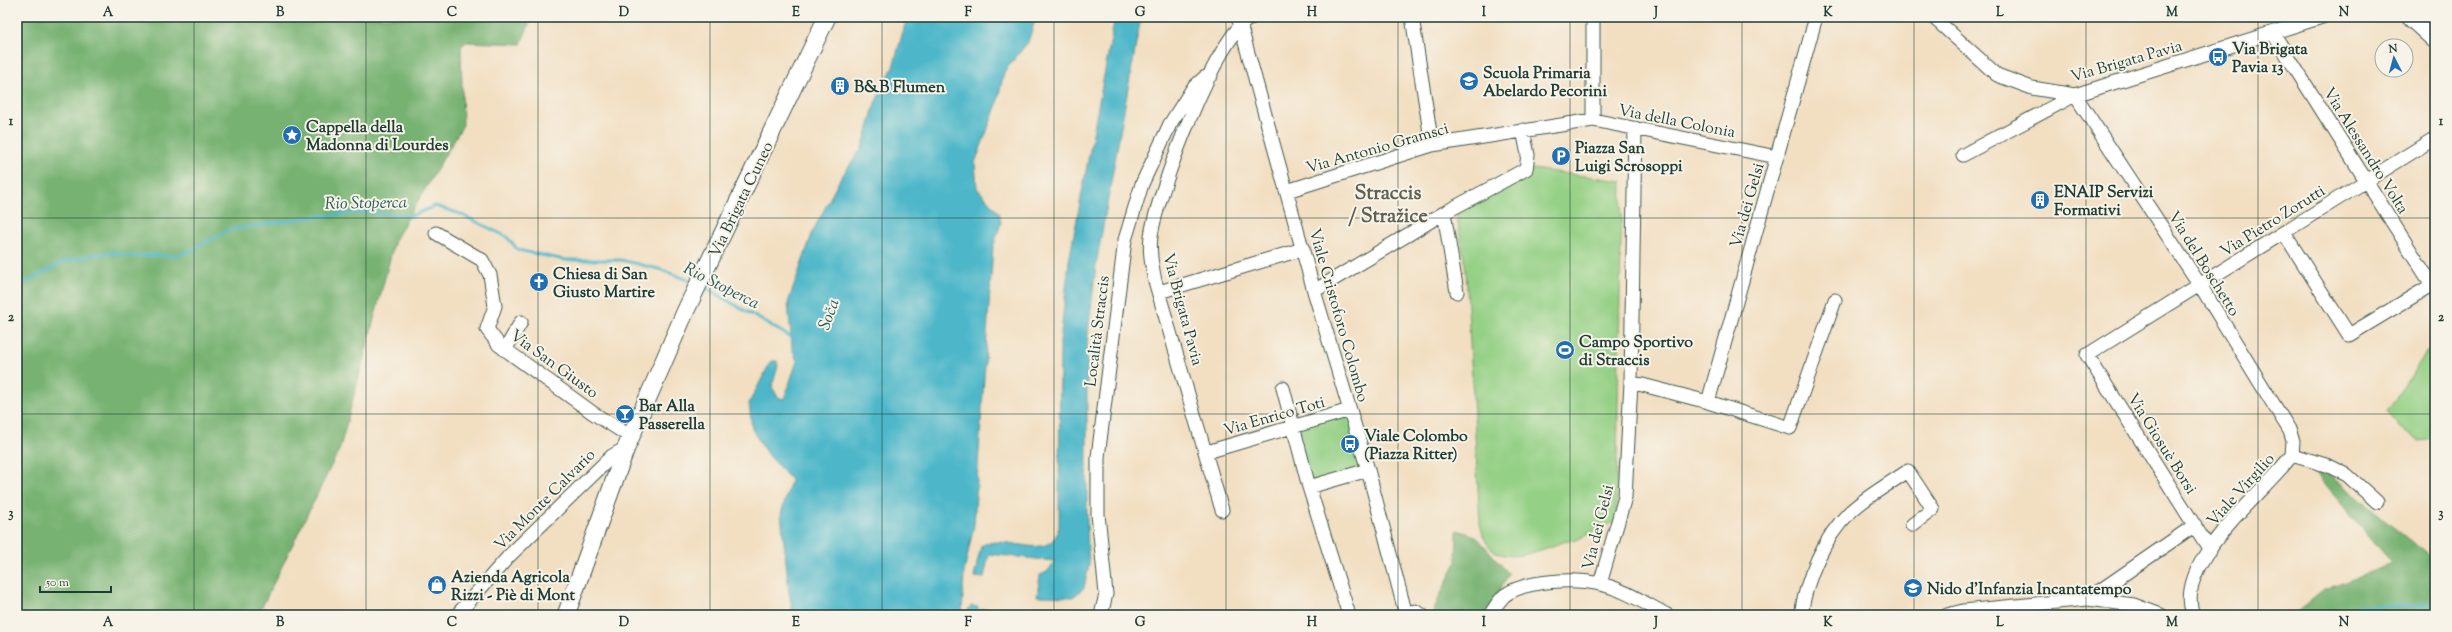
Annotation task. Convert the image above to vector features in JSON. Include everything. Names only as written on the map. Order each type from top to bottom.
[{"type":"main road","name":"Via Brigata Cuneo","points":[[566,615],[629,442],[699,283],[827,17]]},
{"type":"main road","points":[[2410,17],[2435,40]]},
{"type":"street","name":"Via Brigata Pavia","points":[[1222,510],[1207,452],[1152,267],[1151,235],[1165,184],[1185,131],[1210,75],[1239,21],[1252,17]]},
{"type":"street","points":[[1412,17],[1432,145]]},
{"type":"street","points":[[1593,17],[1593,120]]},
{"type":"street","name":"Via dei Gelsi","points":[[1708,402],[1816,17]]},
{"type":"street","name":"Via Brigata Pavia","points":[[1933,17],[1997,75],[2032,88],[2075,95],[2273,34],[2322,17]]},
{"type":"street","name":"Viale Cristoforo Colombo","points":[[1239,21],[1314,292],[1368,470],[1406,614]]},
{"type":"street","name":"Via Alessandro Volta","points":[[2273,34],[2432,285],[2349,335],[2284,233]]},
{"type":"street","name":"Località Straccis","points":[[1100,615],[1106,594],[1098,514],[1098,457],[1124,240],[1142,184],[1170,124],[1193,88],[1204,78],[1210,75]]},
{"type":"street","points":[[1964,155],[2075,95]]},
{"type":"street","name":"Via del Boschetto","points":[[2075,95],[2200,285],[2290,431],[2293,441],[2292,455]]},
{"type":"street","name":"Via della Colonia","points":[[1523,130],[1593,120],[1777,157]]},
{"type":"street","name":"Via dei Gelsi","points":[[1600,584],[1625,497],[1632,382],[1635,128]]},
{"type":"street","points":[[1314,292],[1444,214],[1526,168],[1528,155],[1523,130]]},
{"type":"street","name":"Via Antonio Gramsci","points":[[1287,191],[1432,145],[1523,130]]},
{"type":"street","name":"Via Pietro Zorutti","points":[[2087,356],[2435,138]]},
{"type":"street","points":[[1444,214],[1456,292]]},
{"type":"street","name":"Via San Giusto","points":[[436,233],[482,260],[490,275],[495,306],[487,329],[499,345],[629,442]]},
{"type":"street","points":[[1159,292],[1303,249]]},
{"type":"street","points":[[1632,382],[1708,402],[1790,428],[1836,300]]},
{"type":"street","points":[[505,350],[521,322]]},
{"type":"street","name":"Via Giosuè Borsi","points":[[2087,356],[2210,550]]},
{"type":"street","points":[[1283,388],[1309,487],[1349,615]]},
{"type":"street","name":"Via Enrico Toti","points":[[1207,452],[1350,410]]},
{"type":"street","name":"Via Monte Calvario","points":[[457,615],[509,556],[612,456],[629,442]]},
{"type":"street","name":"Viale Virgilio","points":[[2193,615],[2191,589],[2210,550],[2221,532],[2292,455],[2329,466],[2347,475],[2377,502]]},
{"type":"street","points":[[1309,487],[1368,470]]},
{"type":"street","points":[[1801,615],[1804,596],[1829,536],[1851,511],[1908,471],[1933,509],[1912,525]]},
{"type":"street","name":"Viale Virgilio","points":[[2088,599],[2195,525]]},
{"type":"street","points":[[1490,615],[1504,596],[1526,584],[1550,582],[1600,584],[1633,597],[1667,615]]},
{"type":"street","name":"Viale Virgilio","points":[[1947,615],[1963,611],[2088,599],[2134,605],[2161,615]]},
{"type":"street","points":[[1406,614],[1415,610],[1422,615]]},
{"type":"green space","points":[[17,17],[532,17],[521,44],[466,42],[461,47],[463,125],[395,240],[340,448],[258,615],[17,615]]},
{"type":"green space","points":[[1533,169],[1622,181],[1616,521],[1574,541],[1572,539],[1539,551],[1515,556],[1504,555],[1494,550],[1486,542],[1480,524],[1466,271],[1456,210]]},
{"type":"green space","points":[[2435,347],[2435,439],[2419,441],[2398,426],[2387,410],[2402,392],[2426,350],[2429,356]]},
{"type":"green space","points":[[1350,410],[1368,470],[1309,487],[1293,427]]},
{"type":"green space","points":[[2328,473],[2430,556],[2435,567],[2435,615],[2293,615],[2324,590],[2392,564],[2316,474]]},
{"type":"green space","points":[[1457,530],[1476,536],[1509,574],[1491,606],[1483,615],[1431,615],[1456,562]]},
{"type":"water","name":"Soča","points":[[907,17],[1036,17],[1028,42],[1004,72],[997,104],[975,163],[977,188],[999,213],[1001,223],[993,247],[974,525],[964,572],[962,615],[793,615],[789,592],[781,514],[791,480],[765,451],[752,429],[749,403],[771,361],[777,361],[778,366],[772,387],[778,397],[784,399],[797,361],[792,348],[788,303],[813,231],[840,179],[863,146],[875,103],[893,67]]},
{"type":"water","points":[[1115,17],[1141,17],[1096,265],[1087,343],[1087,526],[1089,565],[1084,588],[1073,597],[1037,596],[1040,575],[1047,572],[1055,561],[989,554],[984,578],[974,577],[981,546],[1003,542],[1026,546],[1047,544],[1054,538],[1059,526],[1060,342],[1069,261]]},
{"type":"water","points":[[971,606],[978,607],[978,612],[983,609],[990,609],[993,614],[997,610],[1005,611],[1003,615],[964,615]]},
{"type":"waterway","name":"Rio Stoperca","points":[[17,287],[63,262],[93,255],[112,252],[130,256],[176,255],[188,252],[228,230],[318,216],[369,212],[411,216],[435,206],[458,213],[507,237],[518,250],[565,260],[621,260],[659,269],[693,282]]},
{"type":"waterway","name":"Rio Stoperca","points":[[704,287],[794,339]]},
{"type":"waterway","points":[[2343,615],[2357,607],[2435,605]]},
{"type":"place","name":"Via Brigata Pavia 13","points":[[2218,57]]},
{"type":"place","name":"Scuola Primaria Abelardo Pecorini","points":[[1469,81]]},
{"type":"place","name":"B&B Flumen","points":[[840,86]]},
{"type":"place","name":"Cappella della Madonna di Lourdes","points":[[292,135]]},
{"type":"place","name":"Piazza San Luigi Scrosoppi","points":[[1561,156]]},
{"type":"place","name":"ENAIP Servizi Formativi","points":[[2040,200]]},
{"type":"place","name":"Chiesa di San Giusto Martire","points":[[539,282]]},
{"type":"place","name":"Campo Sportivo di Straccis","points":[[1565,350]]},
{"type":"place","name":"Bar Alla Passerella","points":[[625,414]]},
{"type":"place","name":"Viale Colombo (Piazza Ritter)","points":[[1350,444]]},
{"type":"place","name":"Azienda Agricola Rizzi - Piè di Mont","points":[[437,585]]},
{"type":"place","name":"Nido d'Infanzia Incantatempo","points":[[1913,588]]},
{"type":"district","name":"Straccis / Stražice","points":[[1388,204]]}]
